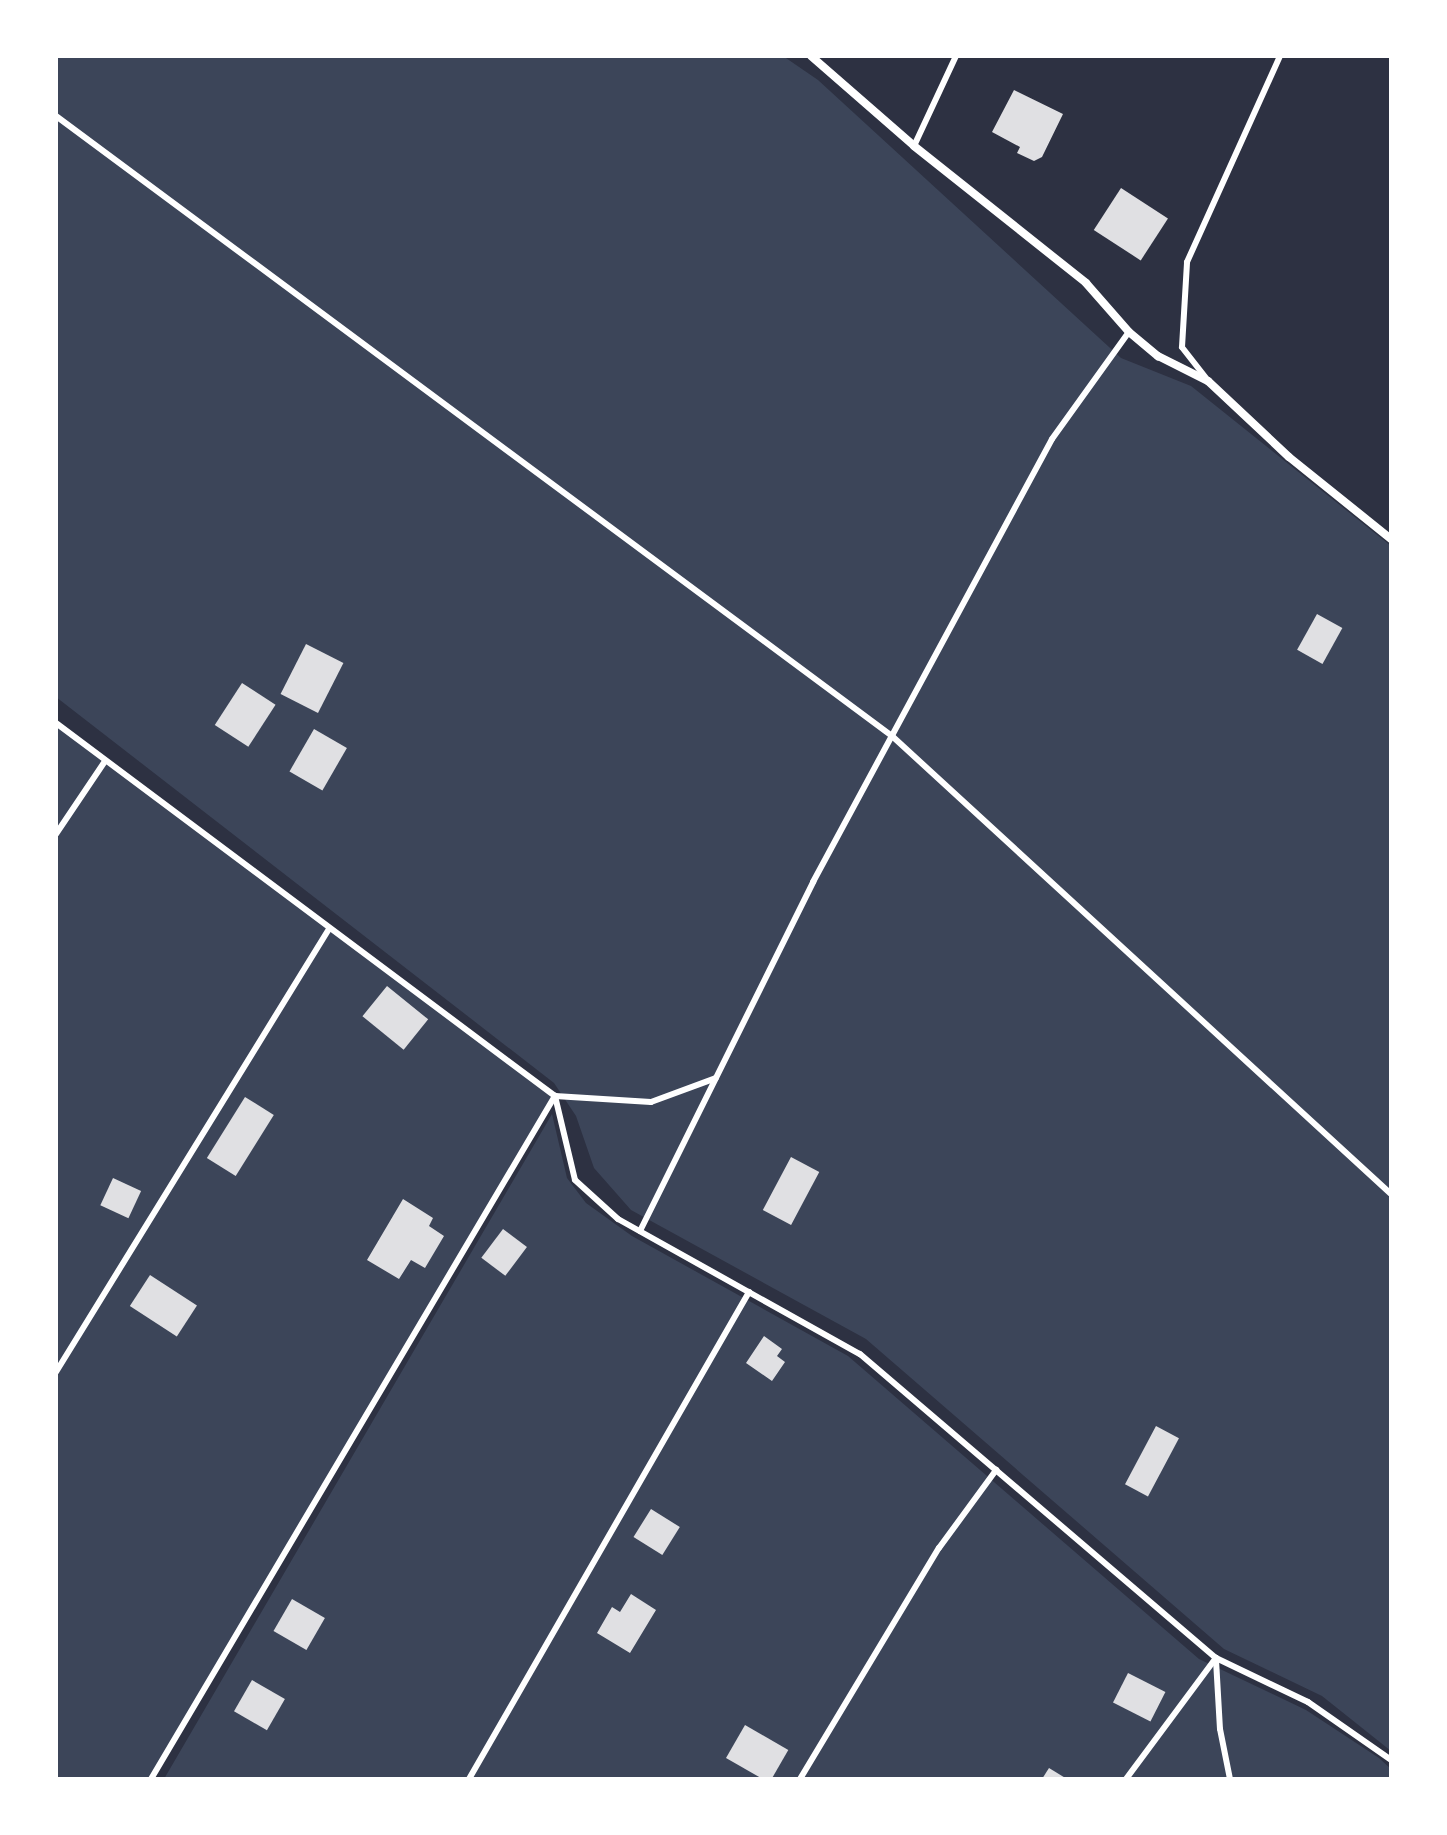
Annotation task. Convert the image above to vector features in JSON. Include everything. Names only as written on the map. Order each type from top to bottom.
[{"type":"street","points":[[811,56],[914,146],[1086,283],[1129,332],[1158,356],[1208,381],[1289,457],[1391,539]]},
{"type":"lane","points":[[914,146],[956,56]]},
{"type":"lane","points":[[1208,381],[1182,347],[1187,262],[1280,56]]},
{"type":"lane","points":[[56,116],[892,736],[1391,1194]]},
{"type":"lane","points":[[640,1231],[892,736],[1052,439],[1129,332]]},
{"type":"lane","points":[[56,723],[555,1096],[651,1102],[716,1078]]},
{"type":"lane","points":[[56,834],[105,761]]},
{"type":"lane","points":[[56,1372],[329,929]]},
{"type":"lane","points":[[555,1096],[575,1180],[618,1219],[860,1354],[1216,1658],[1308,1702],[1391,1760]]},
{"type":"lane","points":[[151,1779],[555,1096]]},
{"type":"lane","points":[[469,1779],[749,1292]]},
{"type":"lane","points":[[800,1779],[939,1548],[996,1470]]},
{"type":"lane","points":[[1126,1779],[1216,1658]]},
{"type":"lane","points":[[1216,1658],[1220,1729],[1230,1779]]},
{"type":"shaded area","points":[[56,56],[783,56],[818,80],[1121,358],[1191,386],[1391,546],[1391,1751],[1322,1696],[1224,1649],[866,1339],[631,1210],[594,1168],[576,1116],[554,1083],[56,697]]},
{"type":"shaded area","points":[[56,723],[555,1096],[151,1779],[56,1779]]},
{"type":"shaded area","points":[[552,1114],[567,1178],[586,1203],[632,1236],[848,1356],[1199,1659],[1306,1710],[1379,1758],[1391,1769],[1391,1779],[164,1779]]},
{"type":"building","points":[[1014,90],[1063,114],[1042,157],[1034,161],[1017,153],[1020,147],[992,132]]},
{"type":"building","points":[[1121,188],[1168,218],[1141,260],[1094,230]]},
{"type":"building","points":[[1317,614],[1342,628],[1322,664],[1297,650]]},
{"type":"building","points":[[306,644],[343,663],[318,713],[281,694]]},
{"type":"building","points":[[242,683],[276,705],[248,747],[215,725]]},
{"type":"building","points":[[314,729],[347,748],[322,790],[290,771]]},
{"type":"building","points":[[387,986],[428,1019],[404,1050],[362,1016]]},
{"type":"building","points":[[245,1097],[274,1115],[236,1176],[207,1158]]},
{"type":"building","points":[[791,1157],[819,1172],[791,1225],[763,1210]]},
{"type":"building","points":[[113,1178],[141,1191],[128,1218],[100,1205]]},
{"type":"building","points":[[403,1199],[433,1218],[429,1226],[444,1236],[425,1268],[411,1260],[399,1279],[367,1260]]},
{"type":"building","points":[[503,1229],[527,1247],[505,1276],[481,1258]]},
{"type":"building","points":[[150,1275],[197,1305],[177,1337],[130,1306]]},
{"type":"building","points":[[764,1336],[782,1349],[777,1356],[785,1362],[772,1381],[746,1363]]},
{"type":"building","points":[[1156,1426],[1179,1438],[1148,1496],[1125,1484]]},
{"type":"building","points":[[651,1509],[680,1527],[662,1555],[634,1537]]},
{"type":"building","points":[[631,1594],[656,1610],[630,1653],[597,1633],[612,1607],[620,1612]]},
{"type":"building","points":[[292,1599],[325,1618],[306,1650],[274,1631]]},
{"type":"building","points":[[1128,1673],[1165,1692],[1150,1721],[1113,1702]]},
{"type":"building","points":[[252,1680],[285,1699],[267,1730],[234,1711]]},
{"type":"building","points":[[745,1725],[788,1750],[772,1779],[763,1779],[726,1758]]},
{"type":"building","points":[[1049,1768],[1067,1779],[1042,1779]]}]
